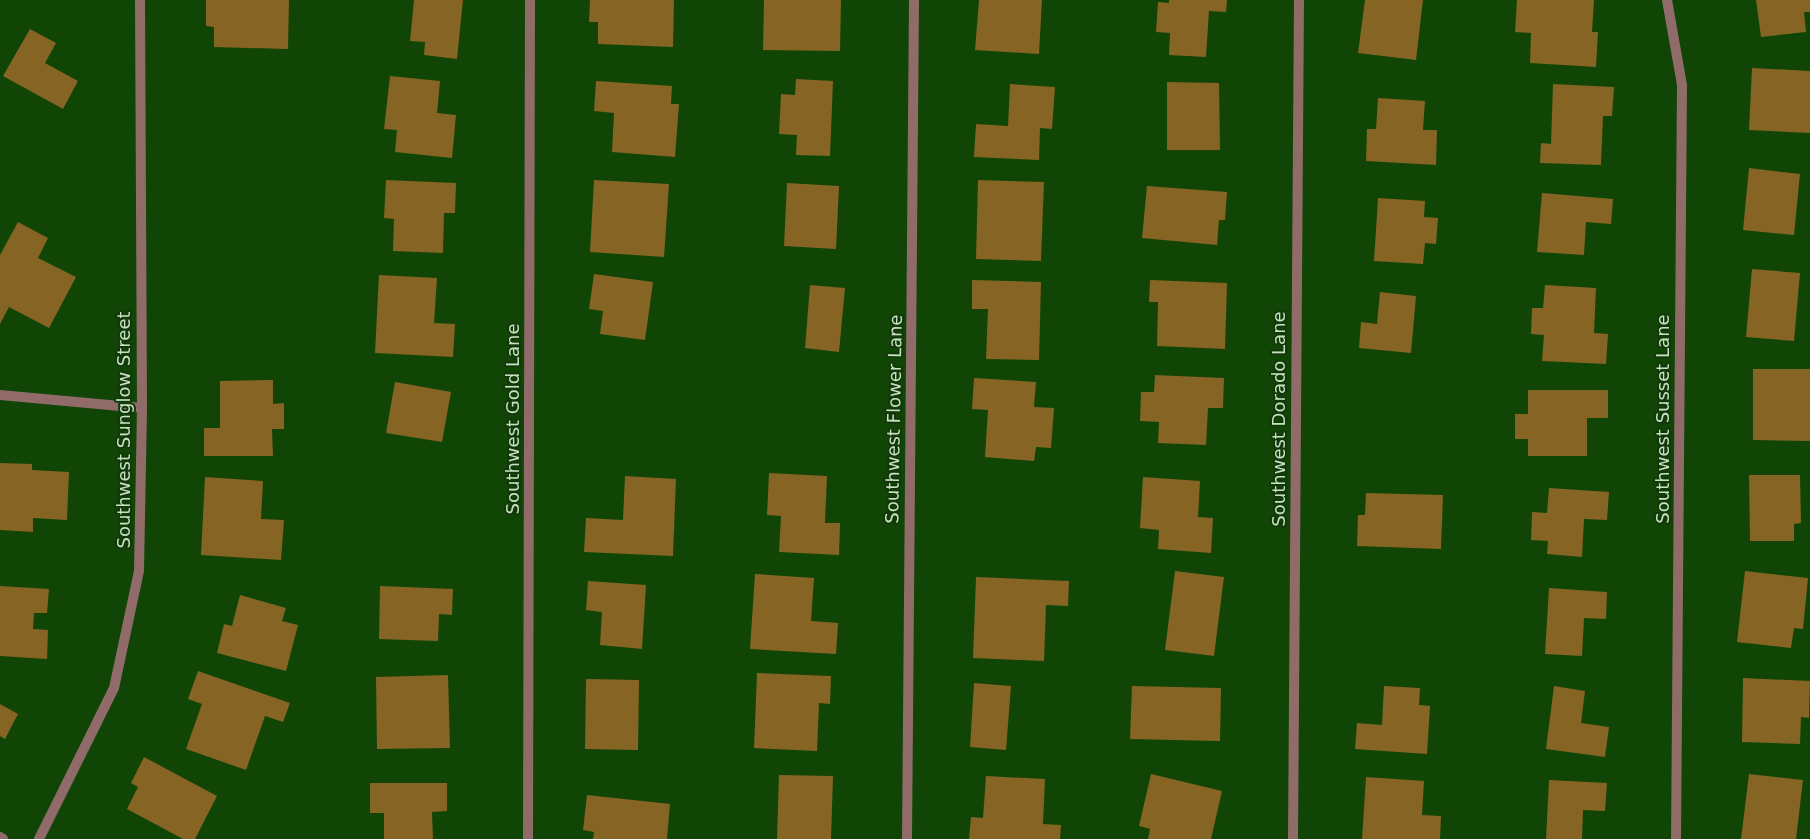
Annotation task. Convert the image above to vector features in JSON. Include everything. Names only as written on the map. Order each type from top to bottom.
[{"type":"street","name":"Southwest Sunglow Street","points":[[39,839],[114,688],[139,571],[142,408],[140,0]]},
{"type":"street","name":"Southwest Gold Lane","points":[[528,839],[530,0]]},
{"type":"street","name":"Southwest Flower Lane","points":[[907,839],[914,0]]},
{"type":"street","name":"Southwest Dorado Lane","points":[[1293,839],[1299,0]]},
{"type":"street","name":"Southwest Susset Lane","points":[[1667,0],[1682,86],[1676,839]]},
{"type":"street","points":[[0,395],[142,408]]},
{"type":"building","points":[[206,0],[289,0],[288,49],[214,47],[214,27],[206,26]]},
{"type":"building","points":[[414,0],[463,0],[457,59],[424,55],[425,42],[410,41]]},
{"type":"building","points":[[590,0],[674,0],[673,47],[598,44],[598,22],[589,22]]},
{"type":"building","points":[[764,0],[841,0],[840,51],[763,50]]},
{"type":"building","points":[[979,0],[1042,0],[1039,54],[975,50]]},
{"type":"building","points":[[1169,0],[1227,0],[1226,12],[1209,11],[1206,57],[1169,55],[1170,33],[1156,32],[1158,2],[1169,3]]},
{"type":"building","points":[[1365,0],[1423,0],[1416,60],[1358,53]]},
{"type":"building","points":[[1517,0],[1594,0],[1592,32],[1598,32],[1596,67],[1530,63],[1531,33],[1515,32]]},
{"type":"building","points":[[1756,0],[1810,0],[1810,12],[1804,12],[1806,32],[1761,37]]},
{"type":"building","points":[[30,29],[56,43],[45,63],[78,81],[63,109],[3,76]]},
{"type":"building","points":[[1752,68],[1810,71],[1810,133],[1749,130]]},
{"type":"building","points":[[390,76],[440,81],[437,113],[456,115],[452,158],[395,152],[397,130],[384,129]]},
{"type":"building","points":[[796,79],[833,81],[830,156],[796,155],[797,135],[779,134],[781,94],[795,95]]},
{"type":"building","points":[[596,81],[672,86],[671,104],[679,104],[675,157],[612,152],[614,113],[594,111]]},
{"type":"building","points":[[1167,82],[1219,83],[1220,150],[1167,150]]},
{"type":"building","points":[[1010,84],[1055,87],[1052,129],[1040,128],[1039,160],[974,157],[976,124],[1008,126]]},
{"type":"building","points":[[1553,84],[1614,87],[1612,116],[1603,116],[1601,165],[1540,163],[1541,143],[1551,144]]},
{"type":"building","points":[[1378,98],[1425,101],[1423,130],[1437,130],[1436,165],[1366,161],[1367,129],[1376,129]]},
{"type":"building","points":[[1749,168],[1800,174],[1794,235],[1743,230]]},
{"type":"building","points":[[386,180],[456,183],[455,213],[444,213],[443,253],[393,251],[394,219],[384,218]]},
{"type":"building","points":[[594,180],[669,184],[664,257],[590,252]]},
{"type":"building","points":[[978,180],[1044,182],[1041,261],[976,259]]},
{"type":"building","points":[[787,183],[839,186],[836,249],[784,246]]},
{"type":"building","points":[[1147,186],[1227,192],[1225,220],[1219,220],[1217,245],[1142,238]]},
{"type":"building","points":[[1542,193],[1613,199],[1611,224],[1586,222],[1584,255],[1537,252]]},
{"type":"building","points":[[1378,198],[1425,201],[1424,217],[1438,218],[1436,244],[1425,243],[1423,264],[1374,261]]},
{"type":"building","points":[[18,222],[48,238],[38,258],[76,277],[49,328],[9,307],[0,324],[0,255]]},
{"type":"building","points":[[1752,269],[1800,273],[1794,341],[1746,337]]},
{"type":"building","points":[[594,274],[653,282],[645,340],[600,334],[603,311],[589,309]]},
{"type":"building","points":[[379,275],[437,278],[434,323],[455,324],[453,357],[375,353]]},
{"type":"building","points":[[972,280],[1041,282],[1039,360],[986,359],[988,309],[972,309]]},
{"type":"building","points":[[1150,280],[1227,283],[1225,349],[1157,346],[1158,302],[1149,302]]},
{"type":"building","points":[[810,285],[845,288],[839,352],[805,348]]},
{"type":"building","points":[[1545,285],[1596,288],[1594,333],[1608,334],[1606,364],[1542,361],[1544,335],[1531,334],[1532,308],[1543,308]]},
{"type":"building","points":[[1380,292],[1416,296],[1411,353],[1359,348],[1361,322],[1377,324]]},
{"type":"building","points":[[1753,369],[1810,369],[1810,441],[1753,440]]},
{"type":"building","points":[[1155,375],[1224,378],[1223,408],[1208,408],[1206,445],[1158,443],[1159,422],[1140,421],[1141,392],[1154,392]]},
{"type":"building","points":[[974,378],[1036,382],[1034,407],[1054,408],[1051,448],[1036,447],[1034,461],[985,457],[988,410],[972,409]]},
{"type":"building","points":[[273,380],[273,404],[284,403],[284,429],[272,429],[273,456],[204,456],[204,428],[220,428],[220,381]]},
{"type":"building","points":[[395,382],[451,392],[442,442],[386,433]]},
{"type":"building","points":[[1528,390],[1608,390],[1608,418],[1587,418],[1587,456],[1528,456],[1528,439],[1515,439],[1515,414],[1528,414]]},
{"type":"building","points":[[0,463],[32,464],[32,470],[69,472],[67,520],[33,518],[33,532],[0,530]]},
{"type":"building","points":[[769,473],[827,476],[825,523],[840,523],[839,555],[779,552],[781,516],[767,515]]},
{"type":"building","points":[[1749,475],[1800,475],[1801,523],[1794,524],[1794,541],[1750,541]]},
{"type":"building","points":[[625,476],[676,479],[673,556],[584,552],[586,518],[623,520]]},
{"type":"building","points":[[205,477],[263,481],[261,519],[284,520],[281,560],[201,555]]},
{"type":"building","points":[[1143,477],[1200,481],[1198,517],[1213,518],[1211,553],[1158,549],[1159,530],[1140,528]]},
{"type":"building","points":[[1549,488],[1609,492],[1607,520],[1584,519],[1582,557],[1547,554],[1548,541],[1531,540],[1532,512],[1547,513]]},
{"type":"building","points":[[1366,493],[1443,495],[1441,549],[1357,546],[1358,515],[1365,515]]},
{"type":"building","points":[[1175,571],[1224,577],[1214,656],[1165,650]]},
{"type":"building","points":[[1745,571],[1808,578],[1803,629],[1794,628],[1791,648],[1737,642]]},
{"type":"building","points":[[755,574],[814,578],[811,621],[838,623],[836,654],[750,649]]},
{"type":"building","points":[[976,577],[1069,581],[1068,606],[1046,605],[1044,661],[973,658]]},
{"type":"building","points":[[588,581],[646,585],[642,649],[600,645],[602,612],[586,610]]},
{"type":"building","points":[[0,586],[49,589],[47,613],[34,613],[33,629],[48,630],[47,659],[0,656]]},
{"type":"building","points":[[380,586],[453,589],[452,615],[439,614],[438,641],[379,639]]},
{"type":"building","points":[[1549,588],[1607,592],[1606,619],[1584,618],[1582,656],[1545,654]]},
{"type":"building","points":[[240,595],[286,608],[282,621],[298,625],[286,671],[217,653],[224,624],[232,626]]},
{"type":"building","points":[[198,671],[290,703],[283,722],[265,716],[246,770],[186,749],[202,704],[188,699]]},
{"type":"building","points":[[757,673],[831,676],[830,704],[819,703],[817,751],[754,748]]},
{"type":"building","points":[[448,675],[450,748],[377,749],[376,677]]},
{"type":"building","points":[[1743,678],[1810,681],[1809,718],[1801,717],[1800,744],[1742,742]]},
{"type":"building","points":[[586,679],[639,680],[638,750],[585,749]]},
{"type":"building","points":[[974,683],[1011,686],[1006,750],[970,747]]},
{"type":"building","points":[[1132,686],[1221,688],[1220,741],[1130,739]]},
{"type":"building","points":[[1384,686],[1420,688],[1419,705],[1430,706],[1427,754],[1355,749],[1357,723],[1382,725]]},
{"type":"building","points":[[1554,686],[1585,691],[1581,723],[1609,727],[1605,757],[1546,749]]},
{"type":"building","points":[[0,704],[18,714],[5,739],[0,736]]},
{"type":"building","points":[[144,757],[217,796],[195,839],[183,839],[127,809],[138,787],[131,783]]},
{"type":"building","points":[[1151,774],[1222,791],[1211,839],[1148,839],[1150,829],[1139,826]]},
{"type":"building","points":[[1749,774],[1803,780],[1796,839],[1741,839]]},
{"type":"building","points":[[779,775],[833,776],[831,839],[777,839]]},
{"type":"building","points":[[986,776],[1045,779],[1043,824],[1061,825],[1060,839],[969,839],[971,817],[983,818]]},
{"type":"building","points":[[1366,777],[1424,781],[1422,815],[1441,816],[1440,839],[1362,839]]},
{"type":"building","points":[[1549,780],[1607,783],[1605,811],[1583,810],[1582,839],[1546,839]]},
{"type":"building","points":[[370,783],[447,783],[447,811],[432,812],[433,839],[384,839],[384,813],[370,813]]},
{"type":"building","points":[[587,795],[670,804],[667,839],[593,839],[594,832],[583,830]]}]
